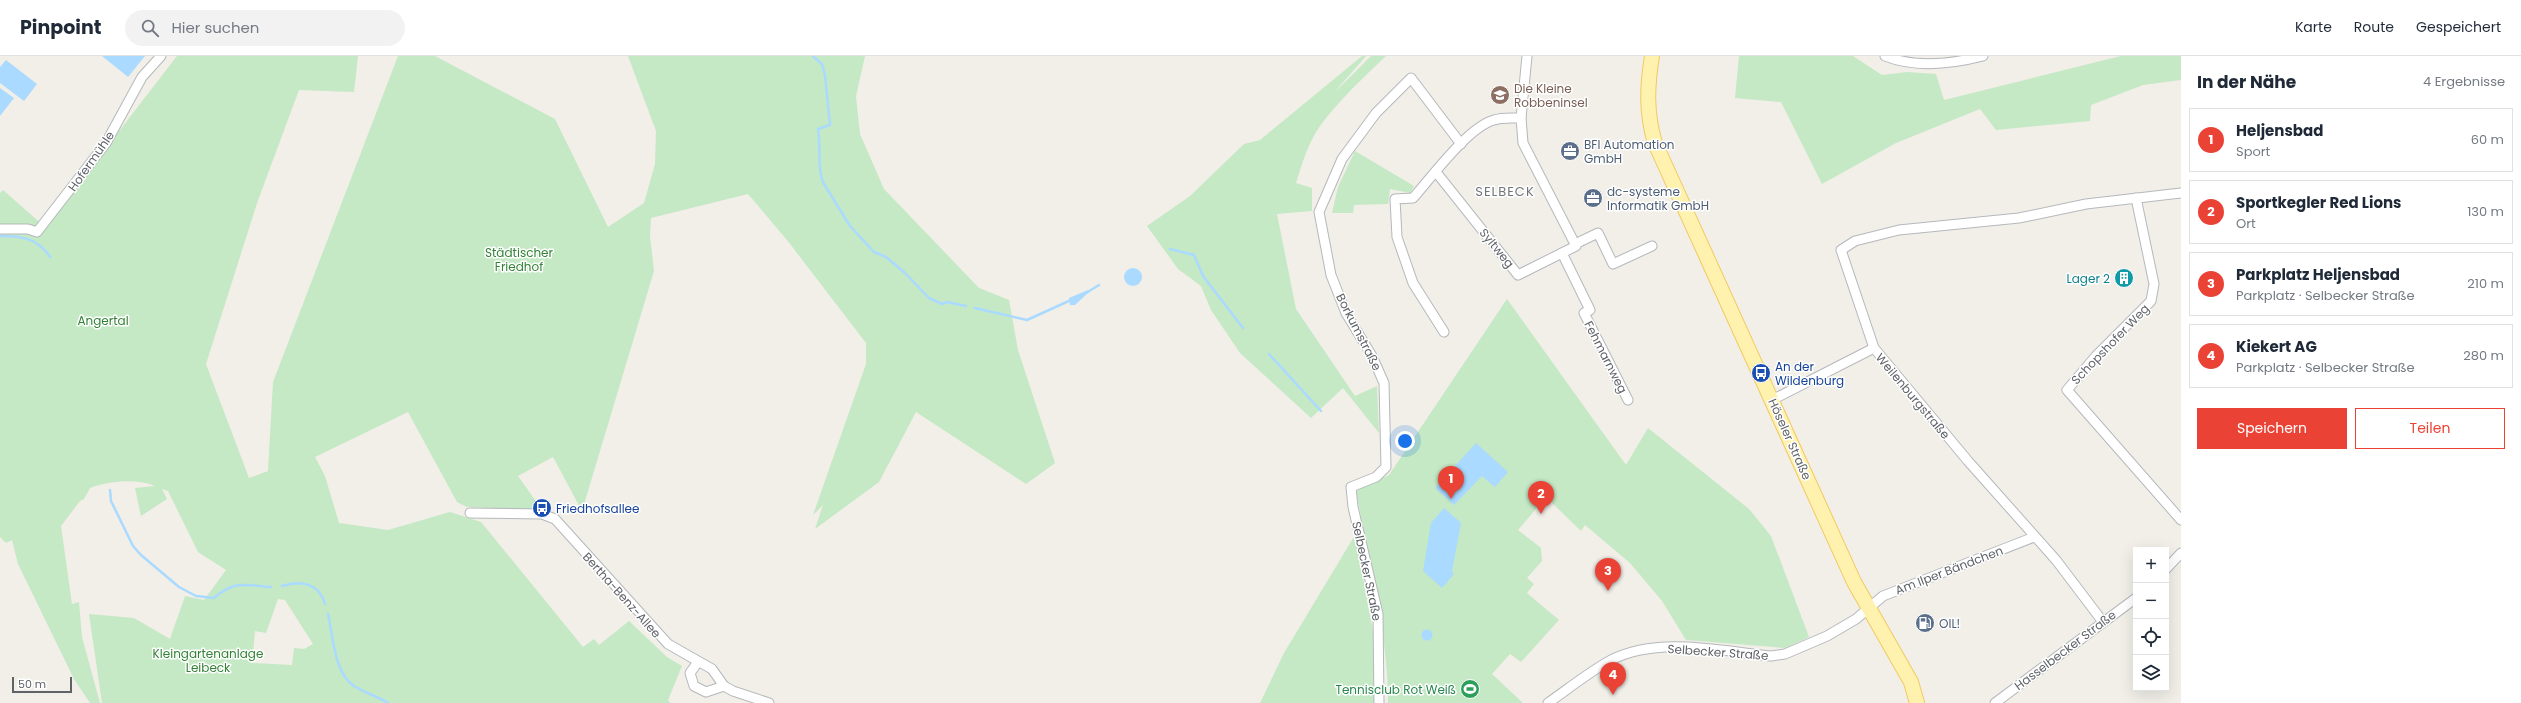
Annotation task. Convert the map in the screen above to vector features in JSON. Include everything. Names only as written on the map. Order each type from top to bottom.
[{"type":"main road","name":"Höseler Straße","points":[[1652,56],[1647,95],[1649,125],[1655,143],[1868,610],[1911,682],[1917,703]]},
{"type":"street","name":"Hofermühle","points":[[0,229],[28,229],[37,232],[106,143],[142,77],[161,56]]},
{"type":"street","points":[[1527,56],[1521,118],[1523,143],[1575,245]]},
{"type":"street","points":[[1885,56],[1910,63],[1939,63],[1983,56]]},
{"type":"street","name":"Borkumstraße","points":[[1351,487],[1376,477],[1386,467],[1384,383],[1372,356],[1346,313],[1331,275],[1319,212],[1342,159],[1376,113],[1411,78],[1461,144]]},
{"type":"street","points":[[1444,332],[1412,283],[1397,237],[1395,199],[1413,198],[1461,144],[1480,126],[1493,120],[1521,118]]},
{"type":"street","name":"Syltweg","points":[[1436,172],[1518,274],[1562,253],[1598,233],[1613,264],[1652,246]]},
{"type":"street","name":"Weilenburgstraße","points":[[2103,622],[2056,560],[2034,537],[1874,348],[1841,250],[1856,241],[1899,230],[2019,218],[2086,204],[2181,193]]},
{"type":"street","name":"Schopshofer Weg","points":[[2136,198],[2154,284],[2153,297],[2138,316],[2096,356],[2067,390],[2181,520]]},
{"type":"street","name":"Fehmarnweg","points":[[1562,253],[1590,310],[1584,312],[1628,400]]},
{"type":"street","points":[[1772,400],[1874,348]]},
{"type":"street","name":"Selbecker Straße","points":[[1351,487],[1353,507],[1378,614],[1380,703]]},
{"type":"street","name":"Bertha-Benz-Allee","points":[[470,513],[542,514],[555,519],[654,631],[672,647],[712,669],[724,686]]},
{"type":"street","name":"Am Ilper Bändchen","points":[[1868,610],[1883,596],[2034,537]]},
{"type":"street","points":[[2169,567],[2181,553]]},
{"type":"street","name":"Hasselbecker Straße","points":[[1995,703],[2133,600]]},
{"type":"street","name":"Selbecker Straße","points":[[1548,703],[1610,661],[1634,652],[1677,647],[1771,656],[1785,654],[1827,636],[1868,610]]},
{"type":"street","points":[[698,662],[690,673],[694,686],[706,692],[724,686],[733,691],[769,703]]},
{"type":"green space","points":[[177,56],[358,56],[354,92],[299,90],[257,203],[206,364],[249,478],[268,471],[273,382],[398,56],[435,56],[555,119],[608,227],[644,203],[655,164],[656,131],[628,56],[865,56],[856,96],[860,134],[884,189],[979,288],[1009,300],[1018,350],[1055,463],[1026,484],[916,412],[879,482],[815,529],[823,505],[813,515],[866,364],[866,343],[787,240],[748,194],[651,218],[650,236],[654,271],[582,511],[553,457],[518,476],[542,510],[467,507],[457,502],[408,412],[315,457],[325,476],[339,523],[388,530],[450,512],[481,522],[583,647],[594,639],[599,645],[629,621],[667,657],[682,666],[668,700],[670,703],[102,703],[89,614],[134,618],[170,639],[185,596],[204,600],[226,570],[198,552],[168,491],[162,489],[167,499],[141,516],[135,488],[155,486],[140,482],[123,481],[90,488],[84,499],[80,501],[61,526],[72,604],[79,602],[82,637],[100,703],[90,703],[74,679],[18,564],[12,540],[6,543],[0,537],[0,193],[3,190],[45,227]],"holes":[[[278,599],[285,600],[313,644],[304,649],[294,648],[292,665],[252,663],[255,631],[266,633]]]},
{"type":"green space","points":[[1362,56],[1366,56],[1333,94],[1371,56],[1386,56],[1335,107],[1312,139],[1296,183],[1312,188],[1312,211],[1277,214],[1296,309],[1355,396],[1377,386],[1379,433],[1343,388],[1311,418],[1240,353],[1211,310],[1201,286],[1178,269],[1147,226],[1190,196],[1244,144],[1260,140]]},
{"type":"green space","points":[[1739,56],[1853,56],[1882,75],[1907,72],[1936,74],[1944,100],[2121,56],[2181,56],[2181,80],[2143,85],[2091,105],[2090,121],[1996,130],[1980,109],[1896,143],[1822,184],[1781,102],[1735,98]]},
{"type":"green space","points":[[1355,151],[1414,186],[1410,193],[1390,189],[1388,204],[1354,205],[1353,213],[1332,213],[1338,187]]},
{"type":"green space","points":[[1507,299],[1626,465],[1648,428],[1749,509],[1771,536],[1809,637],[1785,648],[1686,640],[1662,601],[1630,563],[1585,525],[1581,531],[1546,497],[1518,530],[1541,548],[1542,561],[1527,578],[1534,584],[1527,593],[1559,620],[1521,662],[1510,654],[1492,674],[1523,703],[1388,703],[1386,659],[1380,616],[1360,530],[1362,522],[1356,491],[1389,475]]},
{"type":"green space","points":[[1355,535],[1373,631],[1375,703],[1260,703],[1284,653]]},
{"type":"water","points":[[102,56],[145,56],[128,77]]},
{"type":"water","points":[[6,60],[37,84],[24,101],[0,83],[0,67]]},
{"type":"water","points":[[0,88],[14,98],[0,116]]},
{"type":"water","points":[[1129,268],[1137,268],[1142,273],[1140,284],[1137,286],[1129,286],[1124,281],[1124,273]]},
{"type":"water","points":[[1088,290],[1089,292],[1075,305],[1070,305],[1069,298]]},
{"type":"water","points":[[1476,443],[1508,472],[1495,487],[1482,476],[1454,505],[1435,488]]},
{"type":"water","points":[[1444,508],[1461,523],[1452,571],[1454,574],[1442,588],[1423,571],[1431,523]]},
{"type":"water","points":[[1427,629],[1431,631],[1433,635],[1431,639],[1427,641],[1423,639],[1421,635],[1423,631]]},
{"type":"waterway","points":[[813,56],[822,64],[825,75],[830,125],[818,129],[820,165],[824,184],[850,226],[874,252],[886,257],[905,273],[929,298],[942,304],[947,302],[966,306]]},
{"type":"waterway","points":[[0,236],[28,239],[40,246],[50,257]]},
{"type":"waterway","points":[[1170,249],[1194,255],[1203,276],[1243,328]]},
{"type":"waterway","points":[[1086,293],[1099,285]]},
{"type":"waterway","points":[[975,308],[1027,320],[1071,300]]},
{"type":"waterway","points":[[1269,354],[1321,411]]},
{"type":"waterway","points":[[110,490],[111,501],[133,546],[141,555],[179,587],[196,596],[214,598],[221,592],[234,586],[247,585],[271,587]]},
{"type":"waterway","points":[[282,586],[296,583],[314,587],[322,597],[325,604]]},
{"type":"waterway","points":[[328,614],[335,653],[338,663],[347,680],[354,686],[388,703]]},
{"type":"place","name":"Die Kleine Robbeninsel","points":[[1500,95]]},
{"type":"place","name":"BFI Automation GmbH","points":[[1570,151]]},
{"type":"place","name":"dc-systeme Informatik GmbH","points":[[1593,198]]},
{"type":"place","name":"Lager 2","points":[[2124,278]]},
{"type":"place","name":"An der Wildenburg","points":[[1761,373]]},
{"type":"place","name":"Heljensbad","points":[[1451,499]]},
{"type":"place","name":"Friedhofsallee","points":[[542,508]]},
{"type":"place","name":"Sportkegler Red Lions","points":[[1541,514]]},
{"type":"place","name":"Parkplatz Heljensbad","points":[[1608,591]]},
{"type":"place","name":"OIL!","points":[[1925,623]]},
{"type":"place","name":"Tennisclub Rot Weiß","points":[[1470,689]]},
{"type":"place","name":"Kiekert AG","points":[[1613,695]]},
{"type":"district","name":"SELBECK","points":[[1505,191]]},
{"type":"park label","name":"Städtischer Friedhof","points":[[519,259]]},
{"type":"park label","name":"Angertal","points":[[103,320]]},
{"type":"park label","name":"Kleingartenanlage Leibeck","points":[[208,660]]}]
